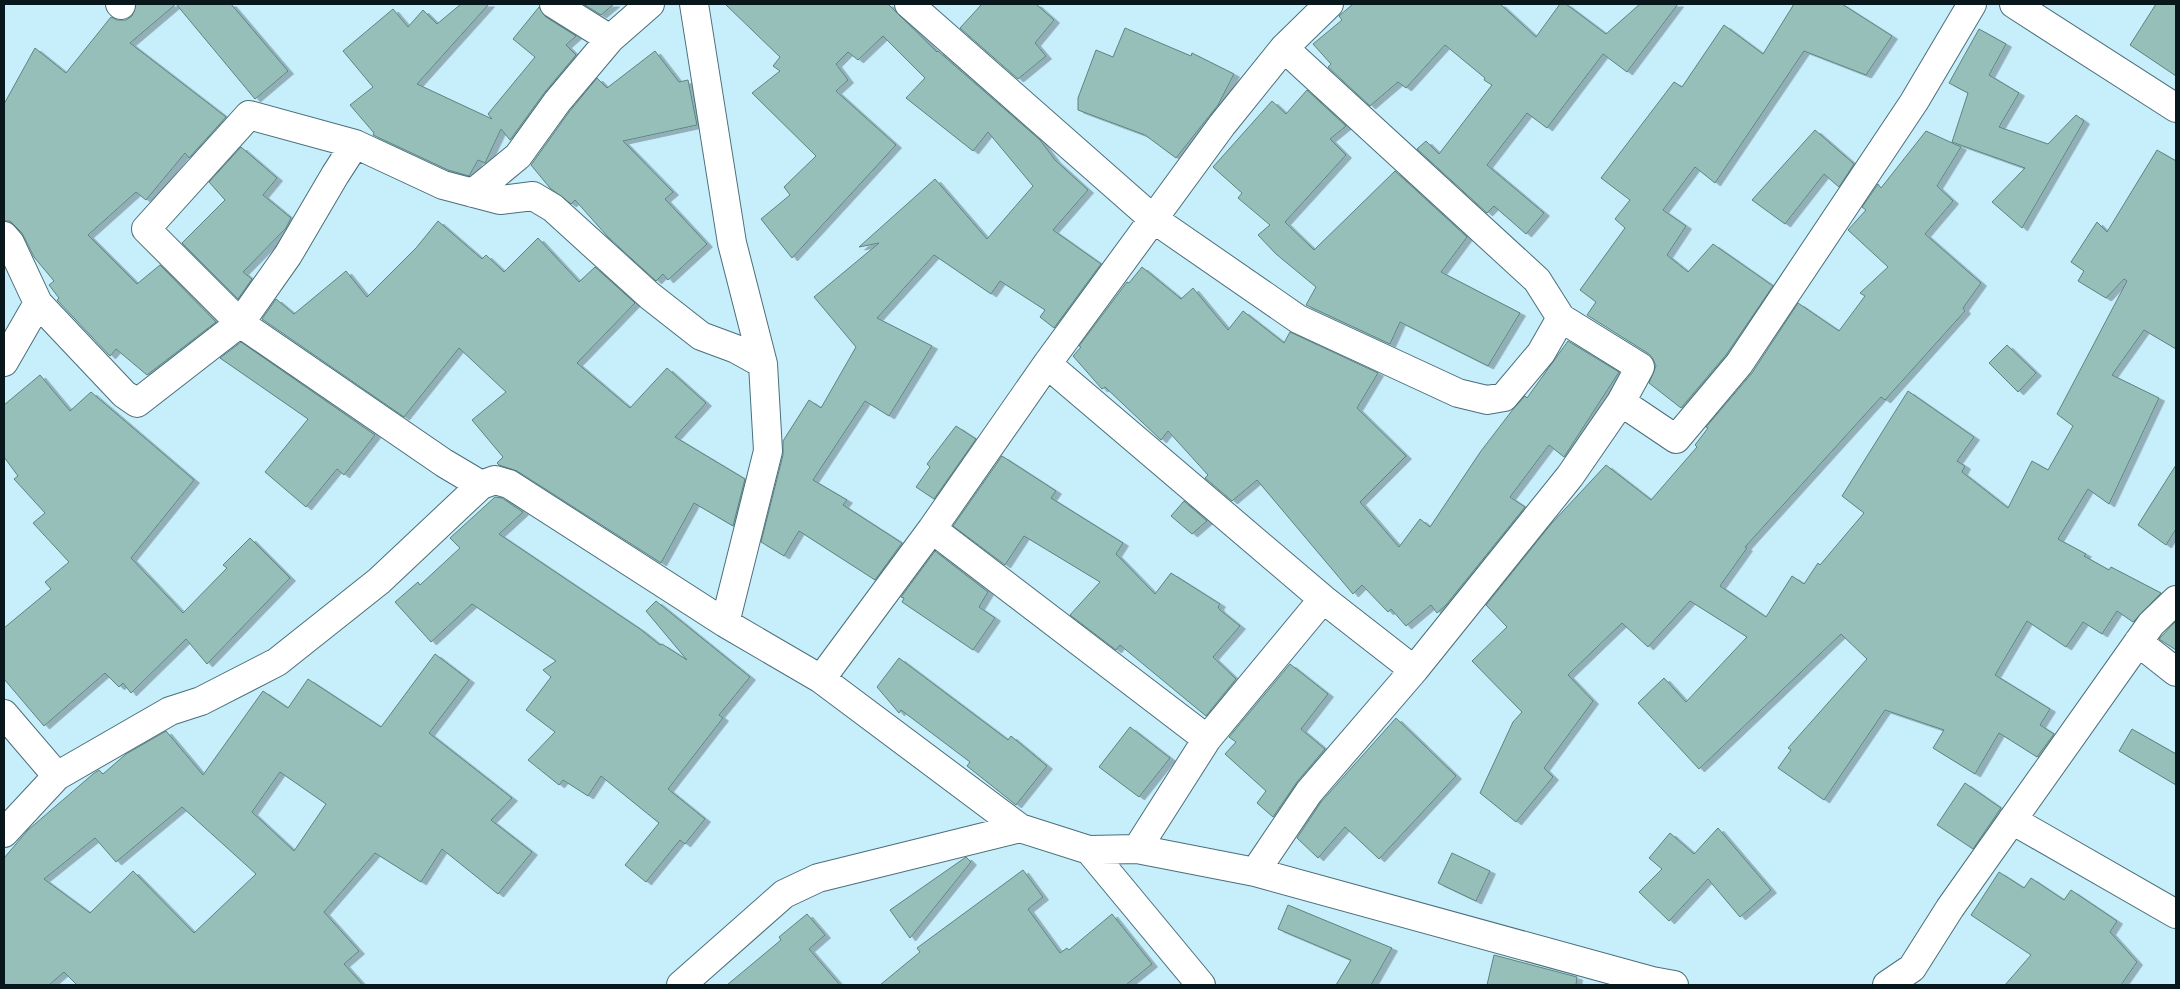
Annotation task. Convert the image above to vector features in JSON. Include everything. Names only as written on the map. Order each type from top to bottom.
[{"type":"street","points":[[554,4],[610,39]]},
{"type":"street","points":[[473,193],[518,156],[557,102],[610,39],[650,4]]},
{"type":"street","points":[[694,4],[732,243],[763,364],[768,451],[725,623]]},
{"type":"street","points":[[909,4],[1152,218],[1298,319],[1458,393],[1487,400],[1504,397],[1541,354],[1561,318]]},
{"type":"street","points":[[821,679],[932,529],[1046,364],[1152,218],[1222,125],[1284,48],[1329,4]]},
{"type":"street","points":[[1621,402],[1676,439],[1739,364],[1914,102],[1972,4]]},
{"type":"street","points":[[2014,4],[2176,108]]},
{"type":"street","points":[[1255,872],[1309,792],[1414,670],[1570,476],[1621,402],[1640,367],[1561,318],[1537,280],[1284,48]]},
{"type":"street","points":[[481,486],[444,463],[240,323],[146,229],[249,116],[355,144],[443,185],[500,200],[533,196],[546,204],[599,248],[650,296],[701,336],[736,349],[763,364]]},
{"type":"street","points":[[4,236],[10,244],[38,303],[124,394],[136,402],[240,323],[288,255],[355,144]]},
{"type":"street","points":[[4,362],[38,303]]},
{"type":"street","points":[[1046,364],[1323,599],[1414,670]]},
{"type":"street","points":[[4,833],[57,776],[170,711],[201,701],[278,662],[379,581],[481,486],[496,480],[509,484],[725,623],[821,679],[1020,828],[1089,850],[1137,849],[1255,872],[1524,944],[1652,981],[1674,985]]},
{"type":"street","points":[[932,529],[1207,739]]},
{"type":"street","points":[[1137,849],[1207,739],[1323,599]]},
{"type":"street","points":[[1888,985],[1912,968],[1950,908],[2138,642],[2151,624],[2176,600]]},
{"type":"street","points":[[2138,642],[2176,672]]},
{"type":"street","points":[[4,714],[57,776]]},
{"type":"street","points":[[2012,820],[2176,914]]},
{"type":"street","points":[[681,985],[784,894],[818,878],[1020,828]]},
{"type":"street","points":[[1089,850],[1201,985]]},
{"type":"building","points":[[136,4],[176,4],[130,43],[226,117],[189,158],[185,153],[146,200],[136,192],[88,235],[137,284],[160,265],[216,322],[147,375],[116,349],[110,356],[57,300],[59,298],[49,285],[54,281],[34,257],[22,233],[10,221],[4,221],[4,104],[35,48],[66,73],[111,17],[117,20],[126,20],[132,16]]},
{"type":"building","points":[[176,4],[231,4],[288,71],[255,99]]},
{"type":"building","points":[[461,4],[489,4],[417,84],[492,119],[488,114],[535,57],[513,39],[539,7],[546,17],[576,36],[566,45],[576,55],[545,92],[510,140],[501,129],[485,163],[478,160],[469,176],[448,170],[373,135],[374,133],[350,105],[373,87],[343,51],[393,9],[408,27],[423,10],[437,24]]},
{"type":"building","points":[[583,4],[614,4],[601,15]]},
{"type":"building","points":[[725,4],[888,4],[937,52],[1040,140],[1055,160],[1088,190],[1053,230],[1101,264],[1054,328],[1040,317],[1045,310],[1000,281],[991,294],[934,255],[877,318],[932,346],[889,416],[865,401],[813,480],[847,500],[843,505],[902,543],[875,580],[799,531],[784,556],[761,542],[783,455],[783,441],[809,400],[821,408],[856,347],[814,297],[879,243],[859,247],[935,179],[987,239],[1033,186],[988,132],[973,151],[906,98],[925,78],[883,36],[858,60],[848,52],[836,64],[848,80],[836,91],[896,145],[792,258],[761,219],[790,195],[784,187],[816,156],[752,93],[780,71],[773,66],[780,57]]},
{"type":"building","points":[[982,4],[1036,4],[1054,20],[1035,43],[1046,56],[1018,79],[960,28]]},
{"type":"building","points":[[1353,4],[1500,4],[1536,37],[1560,4],[1566,4],[1606,34],[1640,4],[1678,4],[1627,72],[1603,54],[1547,128],[1527,113],[1487,165],[1544,213],[1526,234],[1494,206],[1487,213],[1417,149],[1426,141],[1439,154],[1492,85],[1445,45],[1406,88],[1398,82],[1370,106],[1328,67],[1331,64],[1313,44],[1342,20],[1339,16]]},
{"type":"building","points":[[1794,4],[1842,4],[1892,36],[1866,75],[1804,51],[1715,183],[1695,167],[1663,210],[1686,226],[1667,255],[1688,272],[1713,244],[1773,286],[1726,355],[1681,408],[1649,383],[1656,366],[1649,354],[1587,315],[1596,302],[1580,290],[1625,228],[1615,219],[1630,200],[1601,178],[1674,82],[1682,87],[1724,25],[1763,54]]},
{"type":"building","points":[[2156,4],[2176,4],[2176,76],[2130,45]]},
{"type":"building","points":[[1125,28],[1191,56],[1192,53],[1234,74],[1218,105],[1176,158],[1145,135],[1078,110],[1078,98],[1096,50],[1113,57]]},
{"type":"building","points":[[1979,29],[2006,44],[1989,75],[2019,93],[1999,127],[2048,144],[2076,115],[2084,121],[2022,228],[1992,202],[2025,168],[1952,142],[1968,93],[1949,83]]},
{"type":"building","points":[[655,51],[679,82],[688,80],[697,125],[623,141],[673,192],[665,199],[707,244],[668,280],[663,274],[656,281],[608,237],[575,200],[571,204],[550,188],[531,165],[569,112],[597,78],[607,88]]},
{"type":"building","points":[[1307,90],[1346,126],[1330,139],[1346,155],[1285,222],[1314,250],[1395,171],[1467,237],[1441,272],[1520,313],[1488,366],[1400,322],[1390,344],[1306,305],[1316,287],[1276,254],[1258,235],[1270,225],[1238,198],[1242,193],[1213,167],[1272,101],[1286,114]]},
{"type":"building","points":[[1815,130],[1854,164],[1839,187],[1824,174],[1785,224],[1752,200]]},
{"type":"building","points":[[1926,131],[1961,147],[1937,186],[1953,201],[1925,234],[1981,283],[1963,308],[1965,311],[1885,400],[1881,397],[1745,547],[1747,548],[1720,586],[1766,617],[1792,576],[1804,584],[1818,563],[1820,565],[1864,513],[1842,496],[1908,391],[1974,437],[1957,461],[1965,466],[1962,472],[2008,508],[2032,461],[2048,470],[2073,426],[2057,414],[2127,281],[2124,279],[2106,298],[2078,281],[2084,271],[2071,262],[2097,222],[2107,232],[2157,150],[2176,161],[2176,349],[2144,330],[2112,375],[2159,398],[2109,504],[2088,489],[2058,539],[2086,554],[2084,556],[2109,570],[2111,567],[2161,593],[2133,622],[2117,611],[2102,634],[2083,622],[2066,647],[2027,621],[1995,675],[2050,709],[2040,725],[2054,734],[2037,757],[1999,733],[1975,774],[1933,748],[1944,730],[1885,710],[1824,800],[1778,768],[1791,750],[1788,748],[1867,659],[1841,634],[1699,769],[1638,703],[1664,678],[1686,702],[1747,637],[1690,601],[1648,647],[1622,623],[1568,675],[1593,701],[1544,768],[1553,777],[1516,822],[1480,793],[1513,722],[1522,712],[1472,661],[1507,627],[1486,605],[1551,524],[1606,465],[1651,500],[1697,447],[1695,445],[1708,428],[1706,427],[1752,373],[1798,303],[1839,331],[1865,296],[1860,293],[1888,267],[1848,230],[1866,210],[1862,207],[1878,184],[1881,188]]},
{"type":"building","points":[[241,147],[277,178],[263,195],[291,218],[286,228],[243,272],[252,279],[238,299],[182,243],[225,200],[209,182]]},
{"type":"building","points":[[438,221],[482,259],[486,255],[504,272],[538,238],[579,282],[595,267],[635,303],[577,363],[630,408],[667,368],[706,403],[675,437],[745,479],[733,526],[694,503],[661,563],[517,471],[497,463],[503,457],[472,420],[506,392],[459,348],[404,417],[262,319],[276,299],[294,314],[346,271],[367,297],[416,248]]},
{"type":"building","points":[[1142,267],[1181,299],[1193,288],[1228,330],[1243,311],[1284,343],[1290,332],[1378,373],[1357,408],[1406,456],[1360,502],[1399,547],[1420,519],[1430,527],[1481,451],[1514,408],[1525,396],[1527,398],[1568,341],[1619,372],[1564,457],[1549,445],[1510,497],[1525,507],[1446,605],[1437,613],[1431,605],[1406,626],[1391,609],[1388,612],[1362,585],[1353,594],[1257,480],[1232,501],[1205,478],[1208,475],[1168,431],[1161,440],[1105,387],[1102,389],[1073,356],[1127,282],[1129,283]]},
{"type":"building","points":[[241,342],[375,435],[344,475],[337,469],[306,507],[265,472],[308,419],[220,358]]},
{"type":"building","points":[[2007,345],[2036,373],[2018,392],[1989,363]]},
{"type":"building","points":[[40,375],[70,411],[91,392],[194,480],[131,558],[183,613],[227,568],[223,565],[250,538],[290,578],[207,664],[186,639],[131,693],[123,683],[119,687],[105,673],[44,726],[4,679],[4,628],[51,589],[45,582],[69,562],[33,523],[45,513],[14,479],[18,476],[4,457],[4,405]]},
{"type":"building","points":[[956,426],[976,439],[934,499],[916,487],[930,467],[927,464]]},
{"type":"building","points":[[1002,456],[1056,491],[1051,498],[1123,543],[1116,554],[1155,594],[1171,573],[1220,604],[1218,607],[1220,610],[1240,626],[1213,657],[1236,679],[1206,716],[1120,645],[1116,650],[1070,615],[1100,582],[1024,536],[1005,565],[953,526]]},
{"type":"building","points":[[2176,465],[2176,529],[2166,545],[2138,525]]},
{"type":"building","points":[[495,497],[502,498],[523,512],[499,534],[640,629],[660,645],[662,644],[687,660],[646,611],[656,601],[750,677],[719,715],[723,718],[668,789],[705,819],[685,844],[680,840],[646,882],[625,865],[659,823],[601,776],[588,796],[563,780],[559,785],[528,760],[555,732],[526,710],[551,677],[543,670],[556,661],[472,604],[431,642],[395,602],[418,582],[420,585],[460,548],[450,538]]},
{"type":"building","points":[[1184,501],[1207,521],[1192,534],[1171,516]]},
{"type":"building","points":[[935,551],[988,592],[979,607],[995,618],[973,650],[902,602],[904,598],[901,597]]},
{"type":"building","points":[[2176,621],[2176,650],[2159,639]]},
{"type":"building","points":[[435,654],[469,680],[429,733],[512,798],[491,820],[532,852],[498,894],[442,849],[421,882],[375,853],[324,912],[359,951],[344,964],[363,985],[77,985],[64,972],[49,985],[4,985],[4,858],[28,830],[93,774],[99,770],[103,774],[126,754],[166,731],[203,775],[263,691],[288,708],[308,679],[381,727]],"holes":[[[280,772],[326,804],[294,851],[252,812]],[[182,807],[256,874],[194,933],[133,871],[90,913],[44,879],[95,838],[116,862]]]},
{"type":"building","points":[[899,658],[1008,740],[1011,736],[1047,766],[1016,805],[967,766],[970,762],[901,710],[899,713],[877,687]]},
{"type":"building","points":[[1290,664],[1328,694],[1301,729],[1325,749],[1297,782],[1273,817],[1257,803],[1266,791],[1225,754],[1236,742],[1229,737]]},
{"type":"building","points":[[1396,718],[1456,776],[1379,859],[1345,827],[1318,858],[1297,838],[1321,802]]},
{"type":"building","points":[[1130,727],[1170,758],[1139,797],[1099,767]]},
{"type":"building","points":[[2132,729],[2176,754],[2176,785],[2119,751]]},
{"type":"building","points":[[1965,783],[2001,808],[1973,849],[1937,825]]},
{"type":"building","points":[[1718,828],[1771,890],[1740,917],[1708,879],[1669,921],[1639,892],[1662,869],[1649,858],[1670,833],[1694,854]]},
{"type":"building","points":[[1452,853],[1490,871],[1476,901],[1438,883]]},
{"type":"building","points":[[966,857],[971,862],[910,938],[890,910]]},
{"type":"building","points":[[1023,870],[1043,897],[1028,909],[1060,953],[1067,948],[1069,950],[1112,914],[1152,964],[1126,985],[880,985],[920,952],[917,948]]},
{"type":"building","points":[[1999,872],[2024,888],[2031,878],[2064,900],[2071,890],[2117,921],[2110,932],[2137,962],[2121,985],[2005,985],[2031,955],[1971,915]]},
{"type":"building","points":[[1288,905],[1392,948],[1371,985],[1336,985],[1351,960],[1278,929]]},
{"type":"building","points":[[807,914],[825,935],[809,949],[840,985],[727,985],[781,940],[779,937]]},
{"type":"building","points":[[1494,955],[1577,977],[1576,985],[1487,985]]}]
